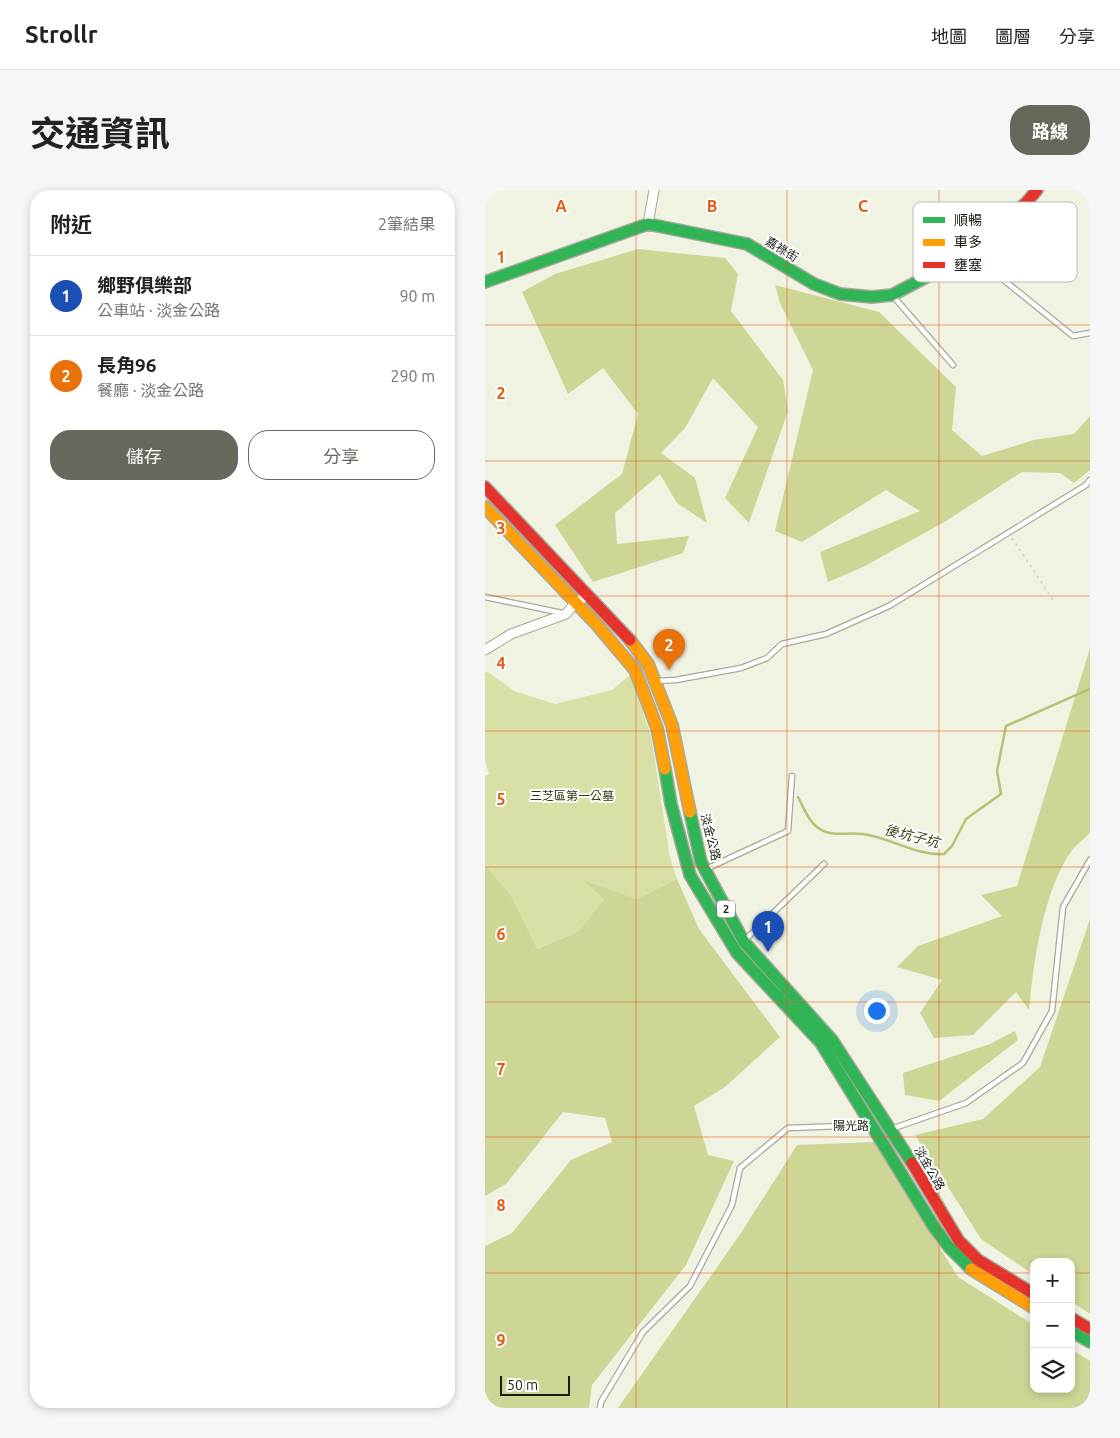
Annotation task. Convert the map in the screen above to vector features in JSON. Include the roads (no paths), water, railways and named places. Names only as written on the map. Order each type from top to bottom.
[{"type":"main road","name":"嘉祿街","points":[[1028,202],[1037,190]]},
{"type":"main road","points":[[485,282],[648,224]]},
{"type":"main road","name":"嘉祿街","points":[[648,224],[747,244],[814,284],[840,294],[871,297],[892,295],[917,282]]},
{"type":"main road","name":"淡金公路","points":[[485,487],[640,650],[648,664],[672,725],[701,862],[743,942],[832,1040],[891,1129],[959,1242],[978,1260],[1030,1292]]},
{"type":"main road","name":"2","points":[[485,508],[576,602],[635,670],[657,728],[677,826],[690,875],[737,954],[821,1043],[934,1227],[949,1247],[970,1268],[1030,1306]]},
{"type":"main road","points":[[677,826],[693,823]]},
{"type":"main road","points":[[1075,1320],[1090,1329]]},
{"type":"main road","points":[[1075,1333],[1090,1342]]},
{"type":"street","points":[[648,224],[654,190]]},
{"type":"street","points":[[485,650],[511,634],[566,614],[576,602],[588,595]]},
{"type":"lane","points":[[1006,282],[1073,336],[1090,333]]},
{"type":"lane","points":[[892,295],[953,364]]},
{"type":"lane","points":[[655,681],[676,680],[741,668],[767,658],[782,644],[826,634],[889,606],[975,552],[1009,534],[1086,485],[1090,480]]},
{"type":"lane","points":[[485,597],[566,614]]},
{"type":"lane","points":[[705,869],[788,831],[792,776]]},
{"type":"lane","points":[[891,1129],[966,1103],[1023,1063],[1051,1011],[1063,907],[1090,860]]},
{"type":"lane","points":[[743,942],[824,864]]},
{"type":"lane","name":"陽光路","points":[[600,1408],[601,1402],[643,1332],[690,1286],[732,1205],[740,1168],[789,1128],[873,1125],[891,1129]]},
{"type":"waterway","name":"後坑子坑","points":[[798,797],[811,821],[822,830],[838,834],[862,834],[924,852],[944,854],[952,846],[966,819],[1001,794],[997,771],[1006,726],[1090,689]]},
{"type":"place","name":"長角96","points":[[669,670]]},
{"type":"place","name":"鄉野俱樂部","points":[[768,952]]},
{"type":"park label","name":"三芝區第一公墓","points":[[572,795]]}]
